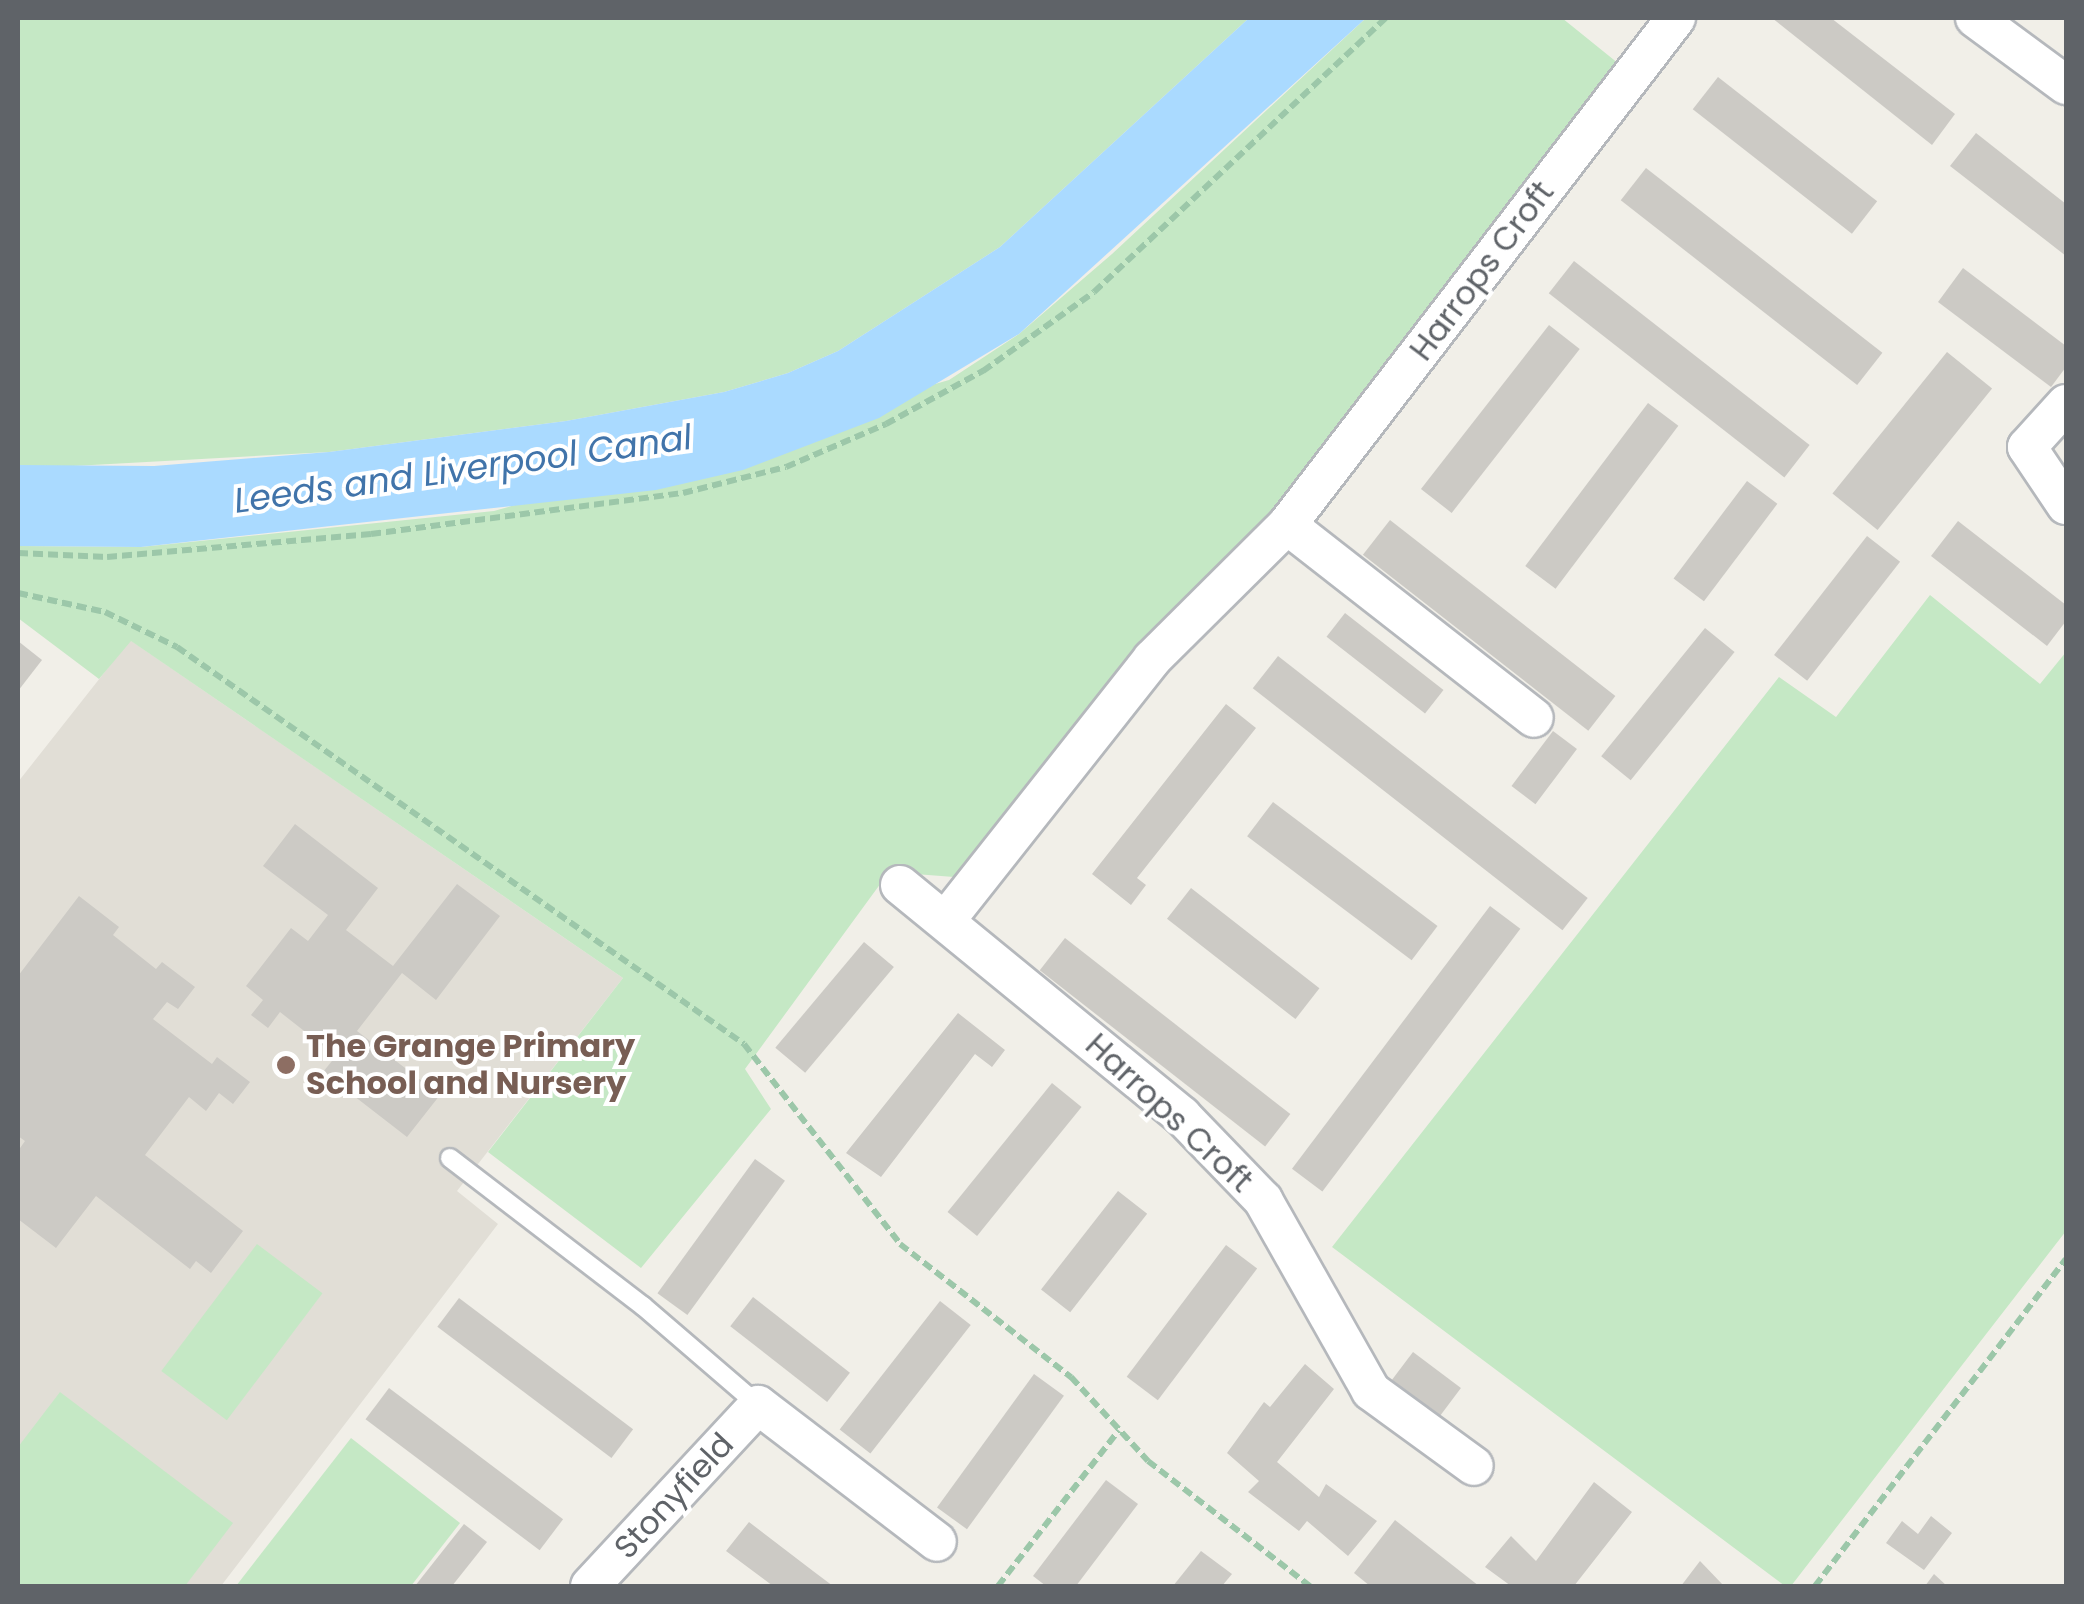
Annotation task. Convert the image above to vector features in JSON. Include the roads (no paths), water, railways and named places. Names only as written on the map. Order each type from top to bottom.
[{"type":"street","name":"Harrops Croft","points":[[946,920],[1152,659],[1287,525],[1676,18]]},
{"type":"street","points":[[1975,18],[2066,85]]},
{"type":"street","points":[[2066,404],[2027,447],[2066,505]]},
{"type":"street","points":[[1287,525],[1534,718]]},
{"type":"street","name":"Harrops Croft","points":[[900,885],[1182,1116],[1263,1200],[1371,1391],[1474,1466]]},
{"type":"street","points":[[758,1405],[937,1542]]},
{"type":"street","name":"Stonyfield","points":[[590,1586],[758,1405]]},
{"type":"lane","points":[[450,1158],[643,1306],[758,1405]]},
{"type":"water","name":"Leeds and Liverpool Canal","points":[[1249,18],[1366,18],[1019,334],[879,418],[743,470],[656,490],[141,547],[18,546],[18,465],[154,466],[329,452],[566,421],[724,392],[788,373],[838,351],[1000,247]]},
{"type":"place","name":"The Grange Primary School and Nursery","points":[[286,1065]]}]
